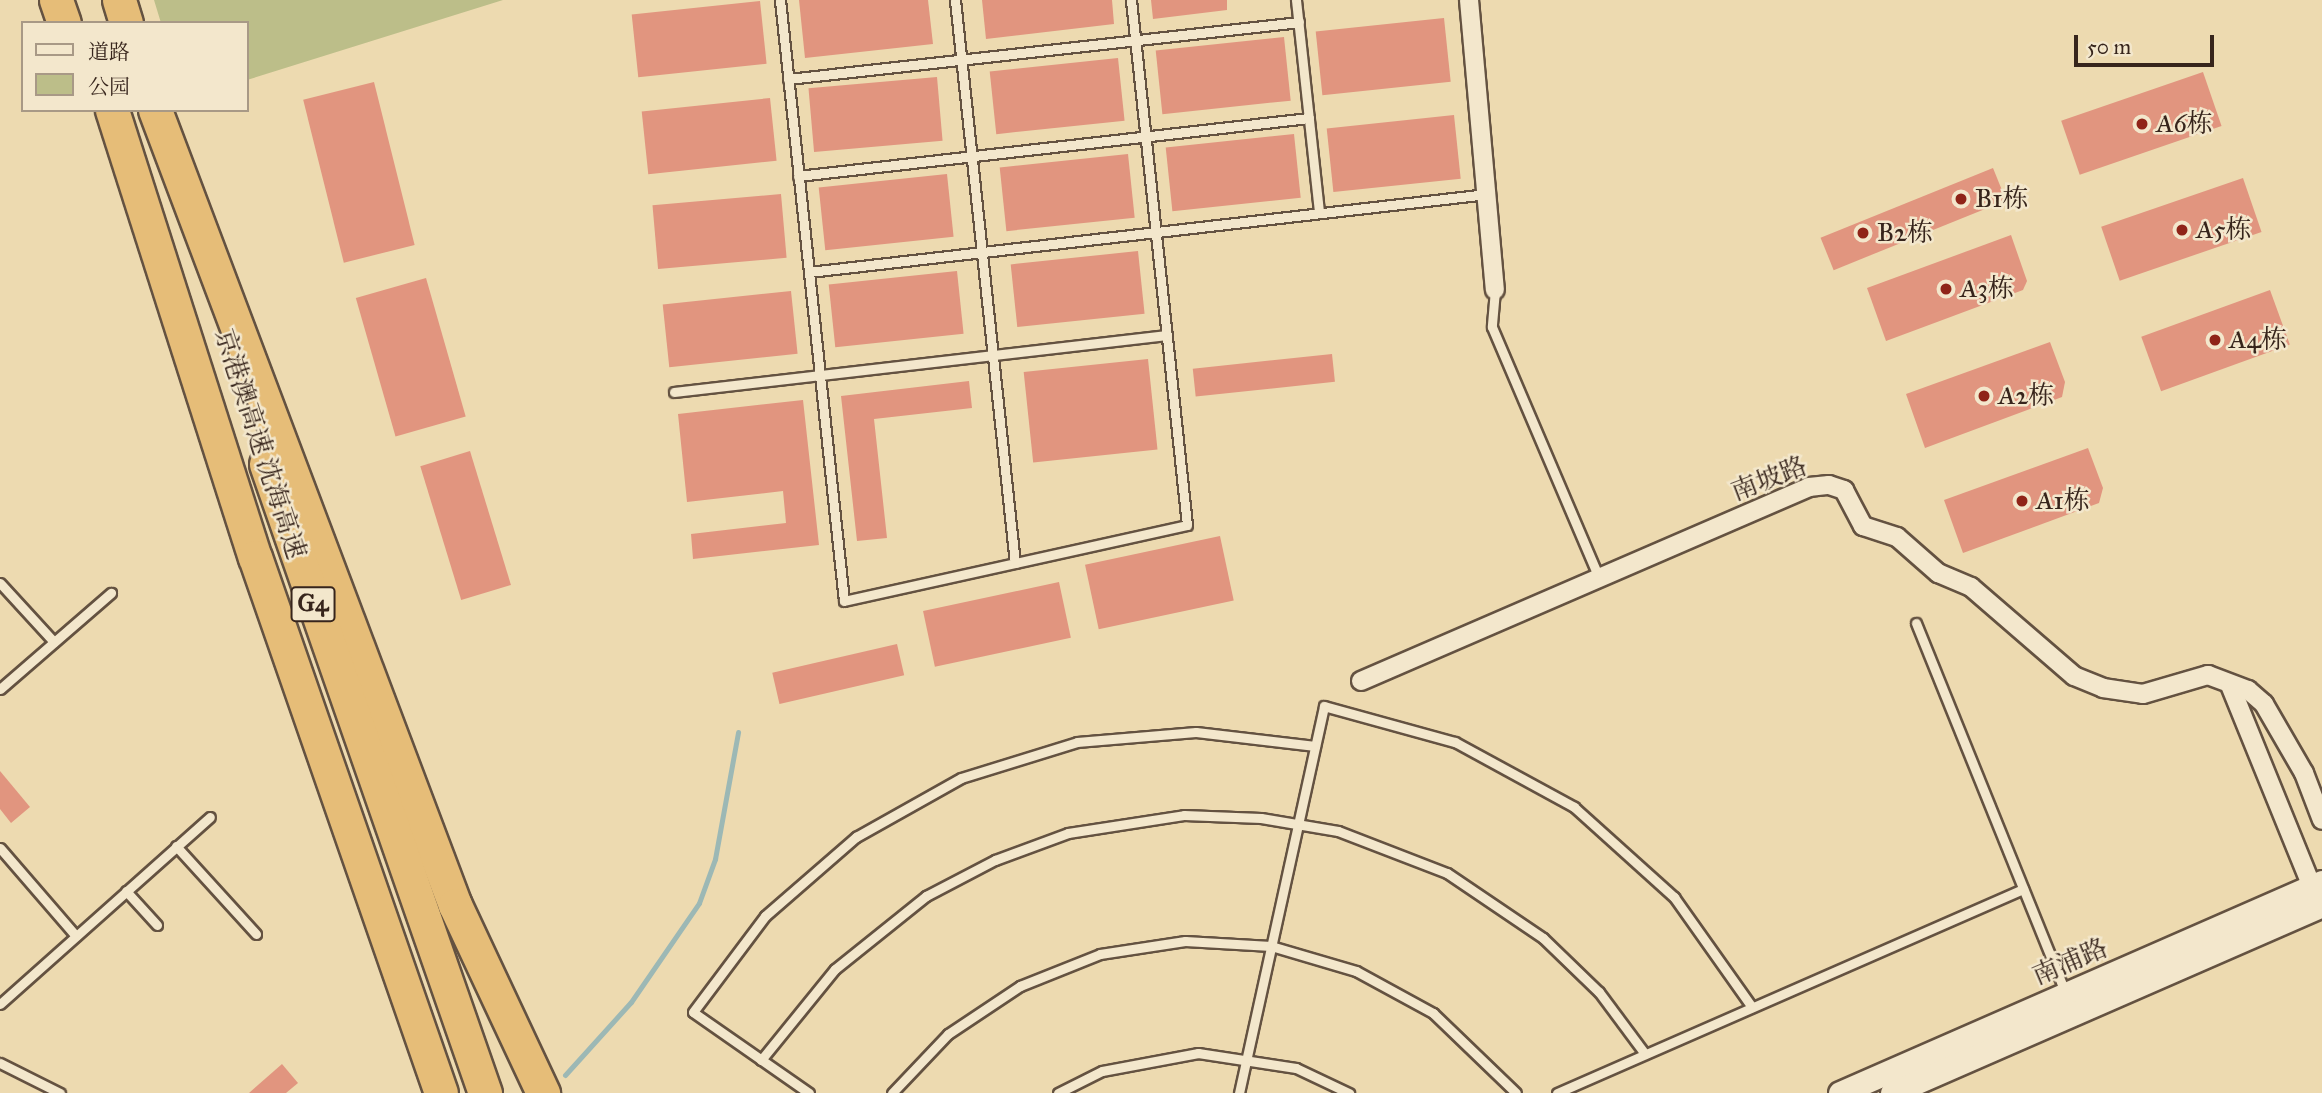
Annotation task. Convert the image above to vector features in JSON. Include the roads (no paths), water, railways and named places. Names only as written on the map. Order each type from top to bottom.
[{"type":"highway","points":[[56,0],[63,21]]},
{"type":"highway","points":[[80,0],[85,21]]},
{"type":"highway","points":[[119,0],[125,21]]},
{"type":"highway","points":[[94,112],[161,263]]},
{"type":"highway","name":"京港澳高速 沈海高速","points":[[114,112],[254,557],[441,1093]]},
{"type":"highway","points":[[155,112],[455,905],[543,1093]]},
{"type":"highway","name":"京港澳高速 沈海高速","points":[[155,112],[290,539],[485,1093]]},
{"type":"street","points":[[1469,0],[1495,290]]},
{"type":"street","name":"南坡路","points":[[1362,681],[1809,487],[1829,485],[1843,490],[1863,526],[1897,537],[1938,573],[1972,587],[2074,676],[2103,688],[2143,694],[2208,675],[2264,704],[2320,808]]},
{"type":"street","points":[[2230,685],[2320,899]]},
{"type":"street","name":"南浦路","points":[[1840,1093],[2066,995],[2320,899]]},
{"type":"street","name":"南浦路","points":[[1892,1093],[2320,899]]},
{"type":"lane","points":[[780,0],[844,601],[1187,525],[1131,0]]},
{"type":"lane","points":[[955,0],[1015,563]]},
{"type":"lane","points":[[1296,0],[1319,213]]},
{"type":"lane","points":[[788,79],[1299,22]]},
{"type":"lane","points":[[798,176],[1309,118]]},
{"type":"lane","points":[[808,272],[1487,194]]},
{"type":"lane","points":[[1495,290],[1492,327],[1599,578]]},
{"type":"lane","points":[[674,391],[1167,335]]},
{"type":"lane","points":[[0,583],[54,642]]},
{"type":"lane","points":[[0,689],[111,593]]},
{"type":"lane","points":[[1916,623],[2066,995]]},
{"type":"lane","points":[[1239,1093],[1324,706],[1412,727],[1536,782],[1643,864],[1703,932],[1752,1007]]},
{"type":"lane","points":[[809,1093],[693,1012],[739,946],[794,887],[890,815],[999,764],[1076,742],[1196,732],[1315,746]]},
{"type":"lane","points":[[761,1060],[808,997],[863,942],[926,896],[995,860],[1068,833],[1145,818],[1223,815],[1298,823],[1376,843],[1481,892],[1572,964],[1645,1054]]},
{"type":"lane","points":[[0,1004],[210,817]]},
{"type":"lane","points":[[176,846],[256,934]]},
{"type":"lane","points":[[0,848],[76,936]]},
{"type":"lane","points":[[1557,1093],[2023,888]]},
{"type":"lane","points":[[126,891],[157,925]]},
{"type":"lane","points":[[891,1093],[966,1021],[1059,968],[1153,944],[1271,946],[1396,990],[1468,1041],[1516,1093]]},
{"type":"lane","points":[[1058,1093],[1150,1058],[1247,1056],[1296,1068],[1349,1093]]},
{"type":"lane","points":[[0,1063],[60,1093]]},
{"type":"waterway","points":[[565,1075],[631,1002],[699,903],[715,859],[738,732]]},
{"type":"place","name":"A6栋","points":[[2142,124]]},
{"type":"place","name":"B1栋","points":[[1961,199]]},
{"type":"place","name":"A5栋","points":[[2182,230]]},
{"type":"place","name":"B2栋","points":[[1863,233]]},
{"type":"place","name":"A3栋","points":[[1946,289]]},
{"type":"place","name":"A4栋","points":[[2215,340]]},
{"type":"place","name":"A2栋","points":[[1984,396]]},
{"type":"place","name":"A1栋","points":[[2022,501]]}]
